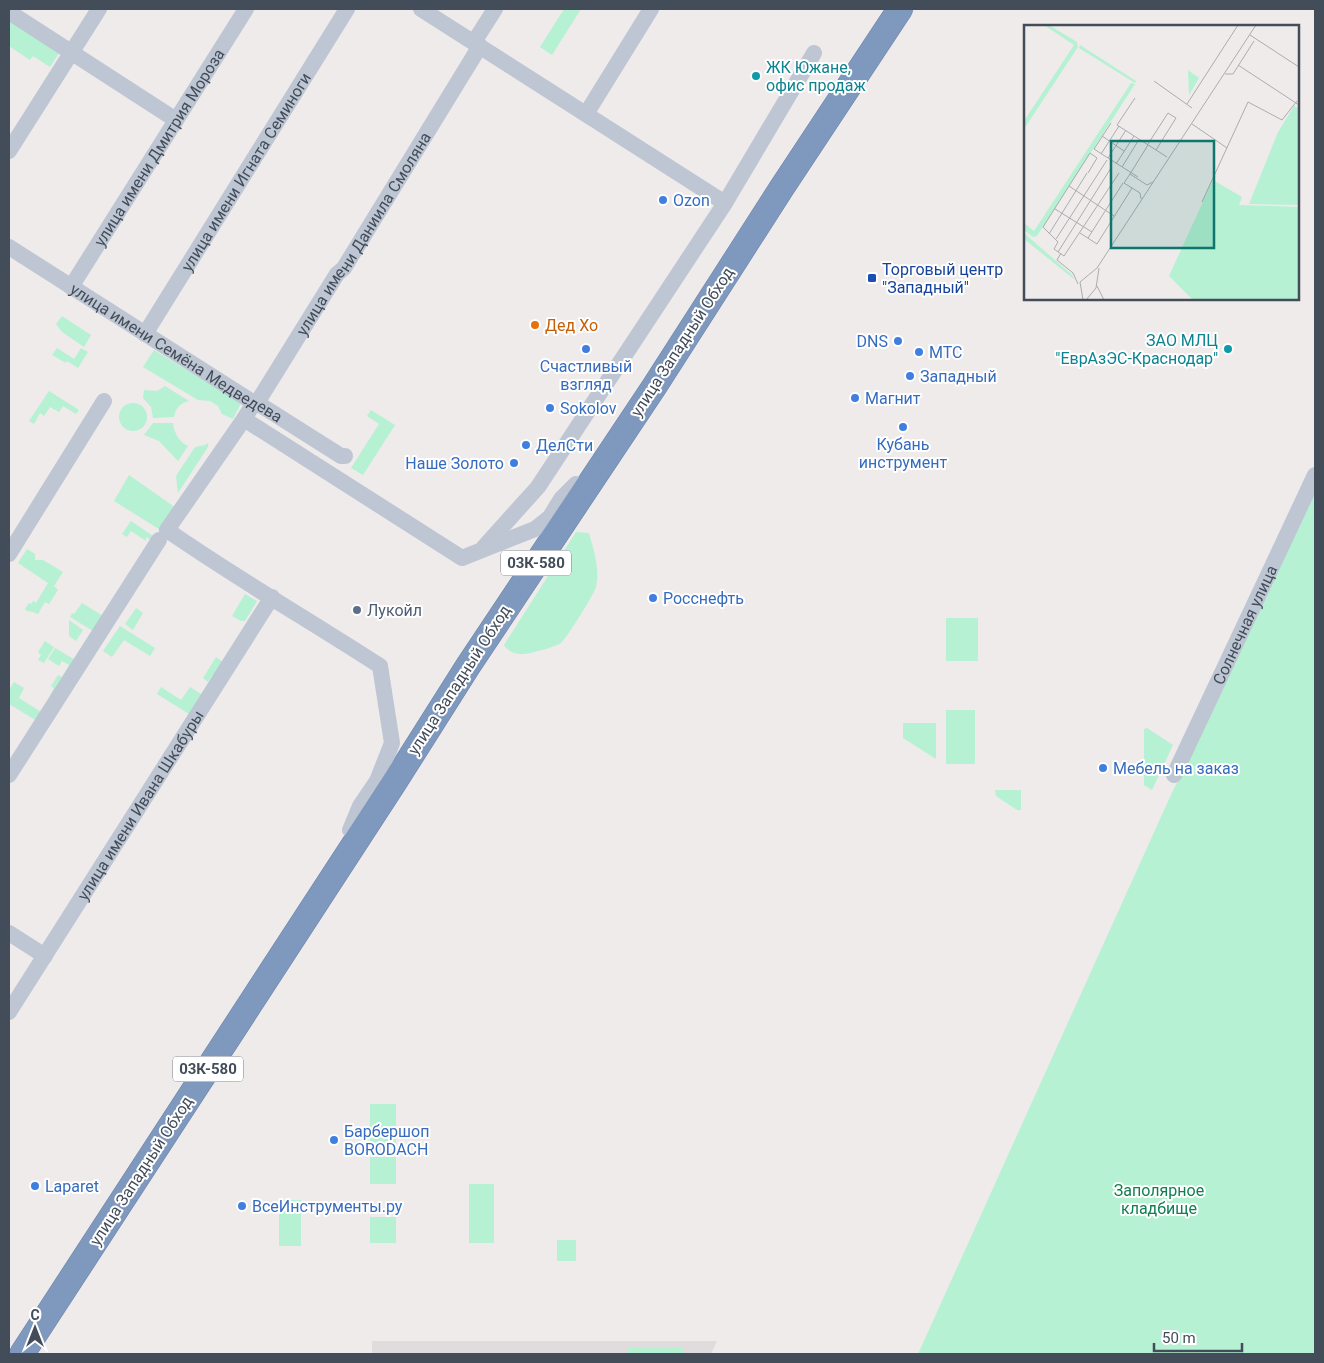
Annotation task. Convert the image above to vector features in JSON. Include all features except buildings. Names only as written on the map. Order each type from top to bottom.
[{"type":"highway","name":"улица Западный Обход","points":[[9,1354],[576,484],[701,288],[886,9]]},
{"type":"highway","name":"улица Западный Обход","points":[[22,1354],[474,657],[654,387],[781,189],[900,9]]},
{"type":"street","points":[[9,151],[99,9]]},
{"type":"street","name":"улица имени Дмитрия Мороза","points":[[71,287],[246,9]]},
{"type":"street","name":"улица имени Игната Семиноги","points":[[145,334],[347,9]]},
{"type":"street","points":[[421,9],[725,203]]},
{"type":"street","name":"улица имени Даниила Смоляна","points":[[272,597],[215,563],[168,530],[254,402],[260,398],[337,274],[344,268],[477,44],[495,9]]},
{"type":"street","points":[[586,114],[651,9]]},
{"type":"street","points":[[9,12],[176,120]]},
{"type":"street","points":[[482,550],[538,487],[725,203],[814,53]]},
{"type":"street","name":"улица имени Семёна Медведева","points":[[9,247],[254,402],[341,456],[345,456]]},
{"type":"street","points":[[9,554],[104,401]]},
{"type":"street","points":[[244,419],[462,558],[535,529],[550,517],[561,499],[576,484]]},
{"type":"street","name":"Солнечная улица","points":[[1174,775],[1315,475]]},
{"type":"street","points":[[9,775],[159,540]]},
{"type":"street","points":[[272,597],[380,666],[392,743],[377,781],[360,806],[350,830]]},
{"type":"street","name":"улица имени Ивана Шкабуры","points":[[9,1012],[272,597]]},
{"type":"street","points":[[9,933],[45,956]]},
{"type":"shaded area","points":[[372,1341],[717,1341],[711,1354],[372,1354]]},
{"type":"green space","points":[[564,9],[581,9],[552,55],[540,47]]},
{"type":"green space","points":[[9,21],[59,53],[50,67],[33,56],[30,60],[9,46]]},
{"type":"green space","points":[[62,316],[91,335],[84,347],[62,332],[56,324]]},
{"type":"green space","points":[[57,348],[74,359],[81,348],[88,352],[78,368],[52,355]]},
{"type":"green space","points":[[154,350],[241,403],[233,419],[222,414],[218,406],[210,401],[198,400],[143,367]]},
{"type":"green space","points":[[165,386],[189,401],[178,407],[174,417],[153,418],[151,407],[143,398],[144,390],[157,391]]},
{"type":"green space","points":[[49,391],[79,410],[76,414],[63,406],[59,412],[50,407],[44,416],[40,413],[34,424],[29,421]]},
{"type":"green space","points":[[133,403],[143,407],[147,417],[143,427],[133,431],[123,427],[119,417],[123,407]]},
{"type":"green space","points":[[371,410],[395,425],[363,475],[351,468],[379,424],[367,416]]},
{"type":"green space","points":[[153,423],[173,423],[178,437],[188,446],[178,461],[159,441],[144,435]]},
{"type":"green space","points":[[208,443],[208,447],[178,493],[176,476],[195,447]]},
{"type":"green space","points":[[129,475],[176,508],[162,531],[114,501]]},
{"type":"green space","name":"Заполярное кладбище","points":[[1314,496],[1315,1354],[918,1354],[1170,797]]},
{"type":"green space","points":[[131,521],[156,538],[151,540],[146,537],[146,541],[131,531],[127,537],[122,534]]},
{"type":"green space","points":[[576,532],[589,533],[594,553],[597,580],[591,598],[561,643],[547,649],[524,654],[510,651],[504,645]]},
{"type":"green space","points":[[27,549],[35,554],[35,560],[43,560],[63,572],[54,586],[58,590],[49,604],[45,602],[38,614],[25,609],[29,603],[31,604],[33,601],[36,603],[48,583],[18,563]]},
{"type":"green space","points":[[245,594],[257,601],[245,621],[241,621],[232,616]]},
{"type":"green space","points":[[82,603],[103,616],[93,631],[70,617]]},
{"type":"green space","points":[[136,608],[143,613],[133,630],[125,624]]},
{"type":"green space","points":[[946,618],[978,618],[978,661],[946,661]]},
{"type":"green space","points":[[69,620],[83,630],[76,641],[69,636]]},
{"type":"green space","points":[[120,626],[155,648],[150,656],[124,640],[112,657],[103,651]]},
{"type":"green space","points":[[45,641],[54,647],[44,663],[38,660],[41,655],[38,652]]},
{"type":"green space","points":[[55,648],[79,662],[52,697],[50,695],[54,688],[51,686],[58,675],[62,677],[69,665],[62,661],[59,666],[48,659]]},
{"type":"green space","points":[[216,657],[226,664],[217,678],[212,676],[208,682],[203,678]]},
{"type":"green space","points":[[14,682],[24,688],[19,698],[43,713],[37,721],[9,704],[9,690]]},
{"type":"green space","points":[[161,687],[181,700],[190,687],[201,694],[189,714],[157,694]]},
{"type":"green space","points":[[946,710],[975,710],[975,764],[946,764]]},
{"type":"green space","points":[[903,723],[936,723],[936,759],[903,738]]},
{"type":"green space","points":[[1147,728],[1173,745],[1152,790],[1144,785],[1144,729]]},
{"type":"green space","points":[[995,790],[1021,790],[1021,810],[1017,810],[996,796]]},
{"type":"green space","points":[[370,1104],[396,1104],[396,1145],[370,1145]]},
{"type":"green space","points":[[370,1157],[396,1157],[396,1184],[370,1184]]},
{"type":"green space","points":[[469,1184],[494,1184],[494,1243],[469,1243]]},
{"type":"green space","points":[[279,1200],[301,1200],[301,1246],[279,1246]]},
{"type":"green space","points":[[370,1217],[396,1217],[396,1243],[370,1243]]},
{"type":"green space","points":[[557,1240],[576,1240],[576,1261],[557,1261]]},
{"type":"green space","points":[[628,1348],[684,1348],[684,1354],[628,1354]]},
{"type":"place","name":"ЖК Южане, офис продаж","points":[[756,76]]},
{"type":"place","name":"Ozon","points":[[663,200]]},
{"type":"place","name":"Торговый центр \"Западный\"","points":[[872,278]]},
{"type":"place","name":"Дед Хо","points":[[535,325]]},
{"type":"place","name":"DNS","points":[[898,341]]},
{"type":"place","name":"Счастливый взгляд","points":[[586,349]]},
{"type":"place","name":"ЗАО МЛЦ \"ЕврАзЭС-Краснодар\"","points":[[1228,349]]},
{"type":"place","name":"МТС","points":[[919,352]]},
{"type":"place","name":"Западный","points":[[910,376]]},
{"type":"place","name":"Магнит","points":[[855,398]]},
{"type":"place","name":"Sokolov","points":[[550,408]]},
{"type":"place","name":"Кубань инструмент","points":[[903,427]]},
{"type":"place","name":"ДелСти","points":[[526,445]]},
{"type":"place","name":"Наше Золото","points":[[514,463]]},
{"type":"place","name":"Росснефть","points":[[653,598]]},
{"type":"place","name":"Лукойл","points":[[357,610]]},
{"type":"place","name":"Мебель на заказ","points":[[1103,768]]},
{"type":"place","name":"Барбершоп BORODACH","points":[[334,1140]]},
{"type":"place","name":"Laparet","points":[[35,1186]]},
{"type":"place","name":"ВсеИнструменты.ру","points":[[242,1206]]}]
